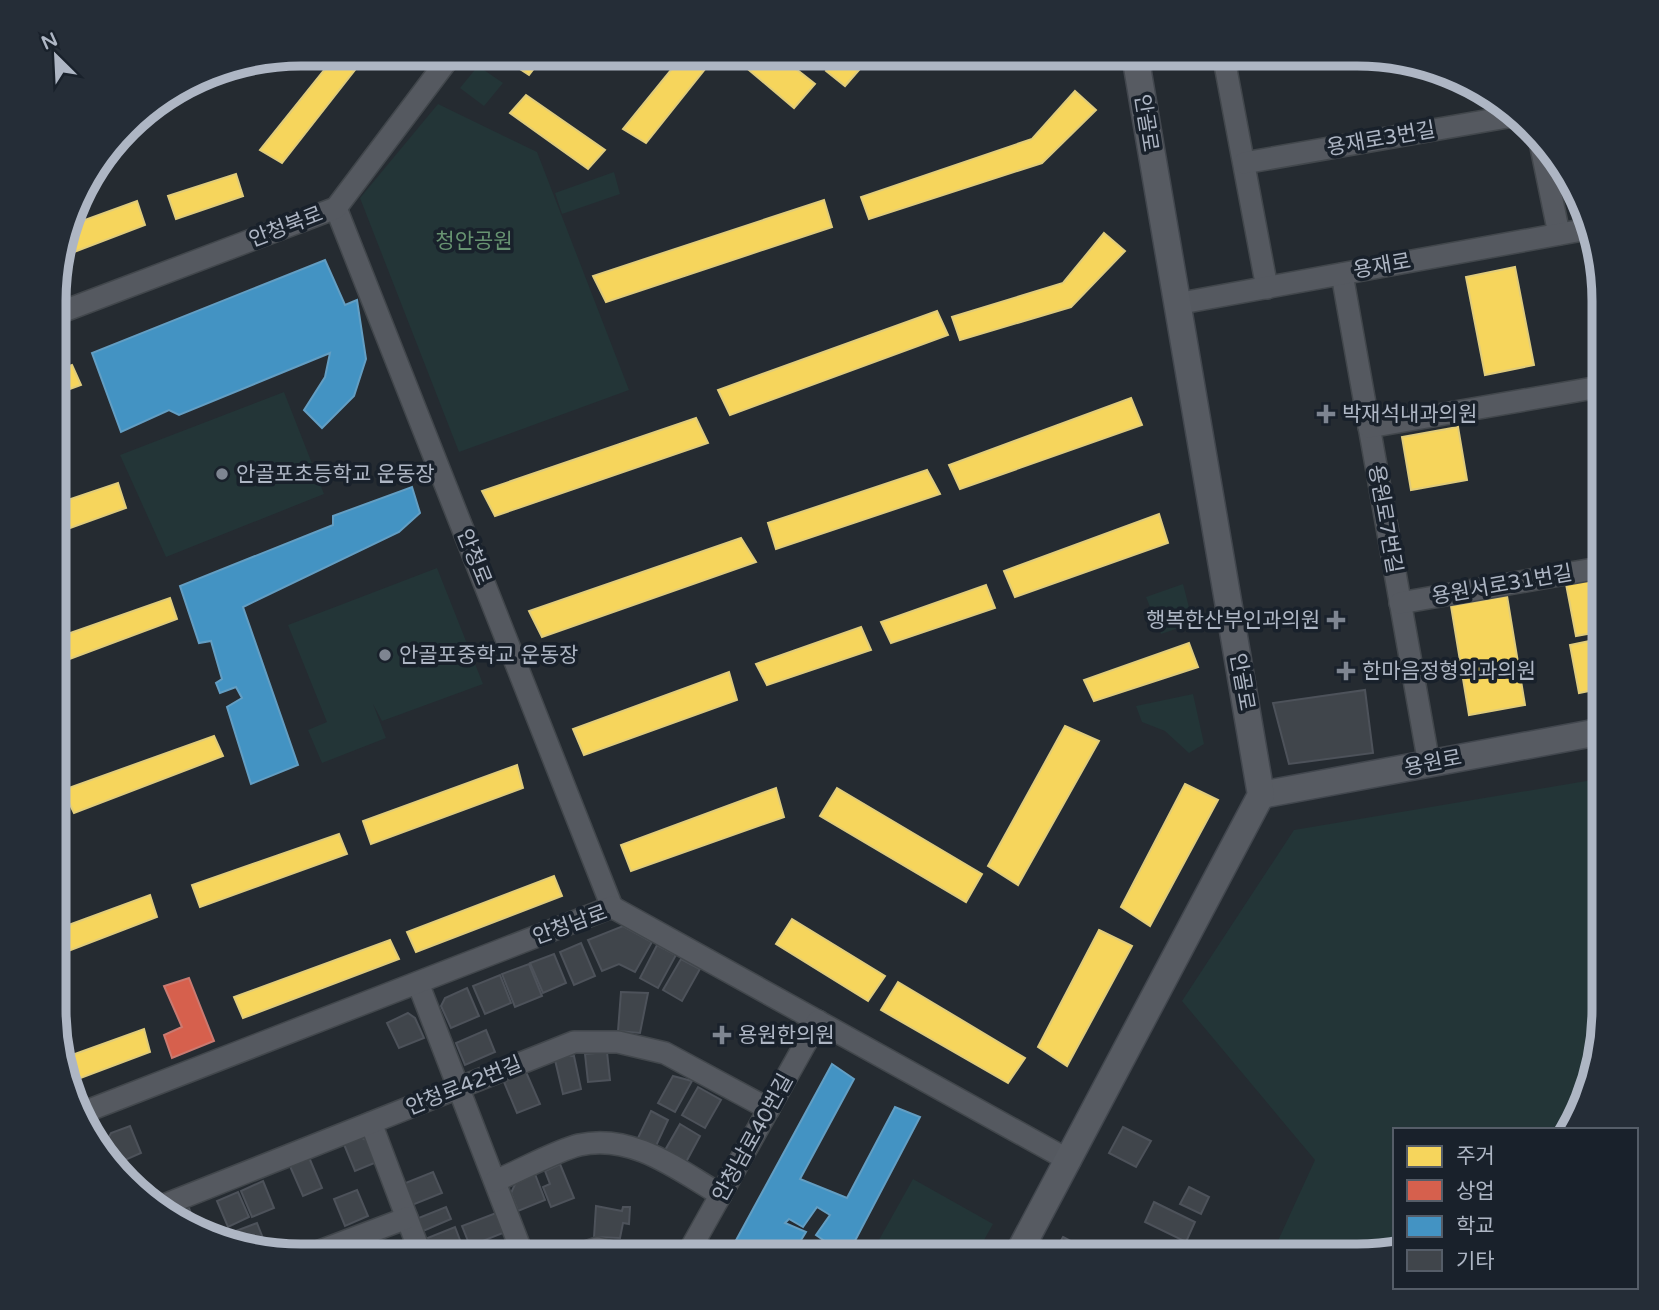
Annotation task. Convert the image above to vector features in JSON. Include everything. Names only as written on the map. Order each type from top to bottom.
[{"type":"main road","name":"안골로","points":[[1137,67],[1261,795]]},
{"type":"main road","name":"용원로","points":[[1261,795],[1592,734]]},
{"type":"main road","points":[[1024,1244],[1070,1161],[1261,795]]},
{"type":"street","name":"안청북로","points":[[66,310],[336,208],[442,67]]},
{"type":"street","points":[[1226,67],[1267,288]]},
{"type":"street","name":"용재로3번길","points":[[1244,163],[1503,118]]},
{"type":"street","points":[[1543,158],[1559,234]]},
{"type":"street","name":"안청로","points":[[336,208],[612,907]]},
{"type":"street","name":"용재로","points":[[1176,304],[1581,230]]},
{"type":"street","name":"용원로7번길","points":[[1342,274],[1429,764]]},
{"type":"street","points":[[1369,427],[1592,388]]},
{"type":"street","name":"용원서로31번길","points":[[1400,603],[1592,569]]},
{"type":"street","name":"안청남로","points":[[93,1115],[612,907],[1070,1161]]},
{"type":"street","points":[[418,983],[519,1243]]},
{"type":"street","name":"안청남로40번길","points":[[694,1243],[817,1021]]},
{"type":"street","name":"안청로42번길","points":[[170,1203],[574,1042],[618,1042],[665,1053],[769,1109]]},
{"type":"street","points":[[371,1123],[417,1243]]},
{"type":"street","points":[[495,1181],[578,1146],[608,1142],[642,1149],[721,1195]]},
{"type":"street","points":[[341,1243],[407,1218]]},
{"type":"green space","points":[[477,67],[503,83],[484,106],[460,88]]},
{"type":"green space","name":"청안공원","points":[[438,104],[537,152],[629,390],[459,452],[360,198]]},
{"type":"green space","points":[[614,172],[620,194],[562,214],[555,193]]},
{"type":"green space","name":"안골포초등학교 운동장","points":[[284,392],[324,494],[166,557],[120,455]]},
{"type":"green space","name":"안골포중학교 운동장","points":[[437,568],[483,684],[382,721],[373,704],[386,738],[322,763],[308,730],[327,722],[288,625]]},
{"type":"green space","points":[[1183,584],[1193,623],[1161,634],[1146,597]]},
{"type":"green space","points":[[1193,694],[1204,744],[1189,753],[1165,731],[1142,722],[1136,706]]},
{"type":"green space","points":[[1592,780],[1592,1023],[1588,1054],[1575,1098],[1559,1128],[1393,1128],[1393,1240],[1357,1244],[1277,1244],[1315,1160],[1182,1001],[1294,830]]},
{"type":"green space","points":[[913,1179],[993,1224],[982,1244],[877,1244]]},
{"type":"building: 주거","points":[[327,67],[357,67],[282,163],[260,150]]},
{"type":"building: 주거","points":[[517,67],[535,67],[529,75]]},
{"type":"building: 주거","points":[[673,67],[705,69],[646,143],[623,129]]},
{"type":"building: 주거","points":[[745,67],[793,67],[815,84],[794,108]]},
{"type":"building: 주거","points":[[830,67],[862,67],[845,86],[826,71]]},
{"type":"building: 주거","points":[[1075,91],[1096,110],[1042,163],[869,219],[861,197],[1032,139]]},
{"type":"building: 주거","points":[[526,95],[605,150],[588,169],[510,113]]},
{"type":"building: 주거","points":[[236,174],[243,196],[176,219],[168,196]]},
{"type":"building: 주거","points":[[824,200],[832,227],[606,302],[593,276]]},
{"type":"building: 주거","points":[[137,201],[145,225],[73,253],[81,222]]},
{"type":"building: 주거","points":[[1104,233],[1125,251],[1071,307],[960,340],[952,317],[1063,283]]},
{"type":"building: 주거","points":[[1515,267],[1534,365],[1485,375],[1466,277]]},
{"type":"building: 주거","points":[[937,311],[948,335],[730,415],[718,390]]},
{"type":"building: 주거","points":[[72,365],[81,385],[66,390],[66,367]]},
{"type":"building: 주거","points":[[1131,398],[1142,425],[960,489],[949,465]]},
{"type":"building: 주거","points":[[696,418],[708,443],[495,516],[482,491]]},
{"type":"building: 주거","points":[[1458,427],[1467,480],[1411,490],[1402,437]]},
{"type":"building: 주거","points":[[927,470],[940,494],[776,549],[768,523]]},
{"type":"building: 주거","points":[[118,483],[126,508],[66,529],[66,501]]},
{"type":"building: 주거","points":[[1159,514],[1168,543],[1015,597],[1004,571]]},
{"type":"building: 주거","points":[[741,538],[756,562],[542,637],[529,611]]},
{"type":"building: 주거","points":[[1592,579],[1592,633],[1576,636],[1566,584]]},
{"type":"building: 주거","points":[[986,585],[995,608],[891,643],[881,622]]},
{"type":"building: 주거","points":[[1507,596],[1525,705],[1469,715],[1451,606]]},
{"type":"building: 주거","points":[[170,598],[177,619],[66,660],[66,634]]},
{"type":"building: 주거","points":[[861,627],[871,650],[767,685],[756,664]]},
{"type":"building: 주거","points":[[1592,640],[1592,690],[1579,693],[1570,645]]},
{"type":"building: 주거","points":[[1189,643],[1198,667],[1094,701],[1084,680]]},
{"type":"building: 주거","points":[[729,672],[737,700],[584,755],[573,729]]},
{"type":"building: 주거","points":[[1065,726],[1099,741],[1018,885],[988,866]]},
{"type":"building: 주거","points":[[214,736],[223,756],[74,813],[67,798],[67,789]]},
{"type":"building: 주거","points":[[517,765],[523,788],[371,844],[363,821]]},
{"type":"building: 주거","points":[[1185,784],[1218,800],[1150,926],[1121,907]]},
{"type":"building: 주거","points":[[776,788],[784,817],[631,871],[621,845]]},
{"type":"building: 주거","points":[[837,788],[982,874],[966,902],[820,816]]},
{"type":"building: 주거","points":[[339,834],[347,854],[200,907],[192,885]]},
{"type":"building: 주거","points":[[554,876],[562,896],[416,952],[407,932]]},
{"type":"building: 주거","points":[[150,895],[157,917],[67,951],[67,926]]},
{"type":"building: 주거","points":[[792,919],[885,976],[868,1001],[776,944]]},
{"type":"building: 주거","points":[[1099,930],[1132,946],[1067,1066],[1038,1047]]},
{"type":"building: 주거","points":[[390,940],[399,959],[243,1018],[234,997]]},
{"type":"building: 주거","points":[[898,982],[1025,1058],[1008,1083],[881,1010]]},
{"type":"building: 주거","points":[[144,1029],[150,1052],[78,1079],[71,1055]]},
{"type":"building: 상업","points":[[189,978],[214,1041],[172,1058],[164,1035],[182,1027],[164,986]]},
{"type":"building: 학교","points":[[325,260],[345,305],[357,300],[366,359],[354,396],[322,428],[304,410],[325,377],[330,353],[179,415],[169,410],[121,432],[92,353]]},
{"type":"building: 학교","points":[[412,487],[420,513],[399,532],[243,607],[298,765],[251,784],[227,707],[242,698],[236,687],[220,693],[216,683],[222,679],[211,641],[199,643],[180,586],[333,525],[333,516]]},
{"type":"building: 학교","points":[[832,1064],[854,1079],[800,1179],[847,1198],[895,1107],[920,1117],[854,1244],[825,1244],[816,1235],[830,1215],[817,1207],[803,1227],[789,1219],[785,1223],[806,1232],[799,1243],[734,1243]]},
{"type":"building: 기타","points":[[1365,690],[1373,753],[1289,764],[1273,703]]},
{"type":"building: 기타","points":[[623,926],[652,942],[635,972],[619,964],[602,971],[588,940]]},
{"type":"building: 기타","points":[[581,943],[595,976],[574,985],[560,952]]},
{"type":"building: 기타","points":[[657,945],[676,955],[658,988],[640,978]]},
{"type":"building: 기타","points":[[554,954],[566,983],[543,993],[530,963]]},
{"type":"building: 기타","points":[[681,959],[700,969],[682,1001],[663,990]]},
{"type":"building: 기타","points":[[529,964],[542,996],[515,1007],[502,974]]},
{"type":"building: 기타","points":[[500,975],[511,1003],[485,1014],[473,986]]},
{"type":"building: 기타","points":[[467,988],[479,1016],[451,1028],[441,1006],[445,998]]},
{"type":"building: 기타","points":[[621,992],[648,993],[640,1033],[618,1031]]},
{"type":"building: 기타","points":[[408,1013],[415,1018],[424,1038],[399,1048],[387,1023]]},
{"type":"building: 기타","points":[[486,1030],[495,1052],[465,1065],[456,1043]]},
{"type":"building: 기타","points":[[607,1052],[610,1080],[588,1082],[585,1054]]},
{"type":"building: 기타","points":[[574,1056],[581,1089],[563,1094],[555,1060]]},
{"type":"building: 기타","points":[[526,1072],[540,1104],[517,1113],[504,1082]]},
{"type":"building: 기타","points":[[673,1076],[692,1081],[675,1112],[658,1103]]},
{"type":"building: 기타","points":[[698,1087],[721,1100],[705,1128],[682,1115]]},
{"type":"building: 기타","points":[[651,1111],[668,1120],[655,1148],[637,1140]]},
{"type":"building: 기타","points":[[680,1124],[700,1136],[685,1164],[664,1152]]},
{"type":"building: 기타","points":[[130,1126],[141,1153],[123,1161],[107,1140],[111,1133]]},
{"type":"building: 기타","points":[[1123,1127],[1151,1141],[1136,1167],[1109,1153]]},
{"type":"building: 기타","points":[[357,1136],[369,1141],[377,1162],[355,1171],[343,1142]]},
{"type":"building: 기타","points":[[308,1155],[322,1188],[303,1196],[289,1164]]},
{"type":"building: 기타","points":[[560,1164],[574,1198],[551,1207],[543,1187],[550,1184],[545,1171]]},
{"type":"building: 기타","points":[[433,1172],[442,1193],[412,1205],[403,1184]]},
{"type":"building: 기타","points":[[535,1174],[545,1200],[518,1211],[511,1193],[516,1182]]},
{"type":"building: 기타","points":[[263,1181],[274,1208],[252,1217],[241,1191]]},
{"type":"building: 기타","points":[[1189,1187],[1209,1197],[1201,1214],[1180,1204]]},
{"type":"building: 기타","points":[[357,1190],[368,1216],[345,1226],[334,1199]]},
{"type":"building: 기타","points":[[238,1192],[249,1217],[228,1227],[217,1201]]},
{"type":"building: 기타","points":[[1154,1202],[1195,1222],[1186,1242],[1145,1222]]},
{"type":"building: 기타","points":[[596,1206],[622,1211],[623,1207],[630,1207],[629,1224],[623,1223],[620,1238],[594,1237]]},
{"type":"building: 기타","points":[[446,1207],[451,1219],[421,1232],[416,1219]]},
{"type":"building: 기타","points":[[496,1213],[503,1233],[477,1243],[469,1243],[462,1226]]},
{"type":"building: 기타","points":[[257,1223],[264,1240],[256,1239],[233,1232]]},
{"type":"building: 기타","points":[[455,1227],[461,1243],[427,1243],[425,1239]]},
{"type":"building: 기타","points":[[1063,1237],[1076,1244],[1059,1244]]},
{"type":"place","name":"박재석내과의원","points":[[1326,414]]},
{"type":"place","name":"안골포초등학교 운동장","points":[[222,474]]},
{"type":"place","name":"행복한산부인과의원","points":[[1336,620]]},
{"type":"place","name":"안골포중학교 운동장","points":[[385,655]]},
{"type":"place","name":"한마음정형외과의원","points":[[1346,671]]},
{"type":"place","name":"용원한의원","points":[[722,1035]]}]
